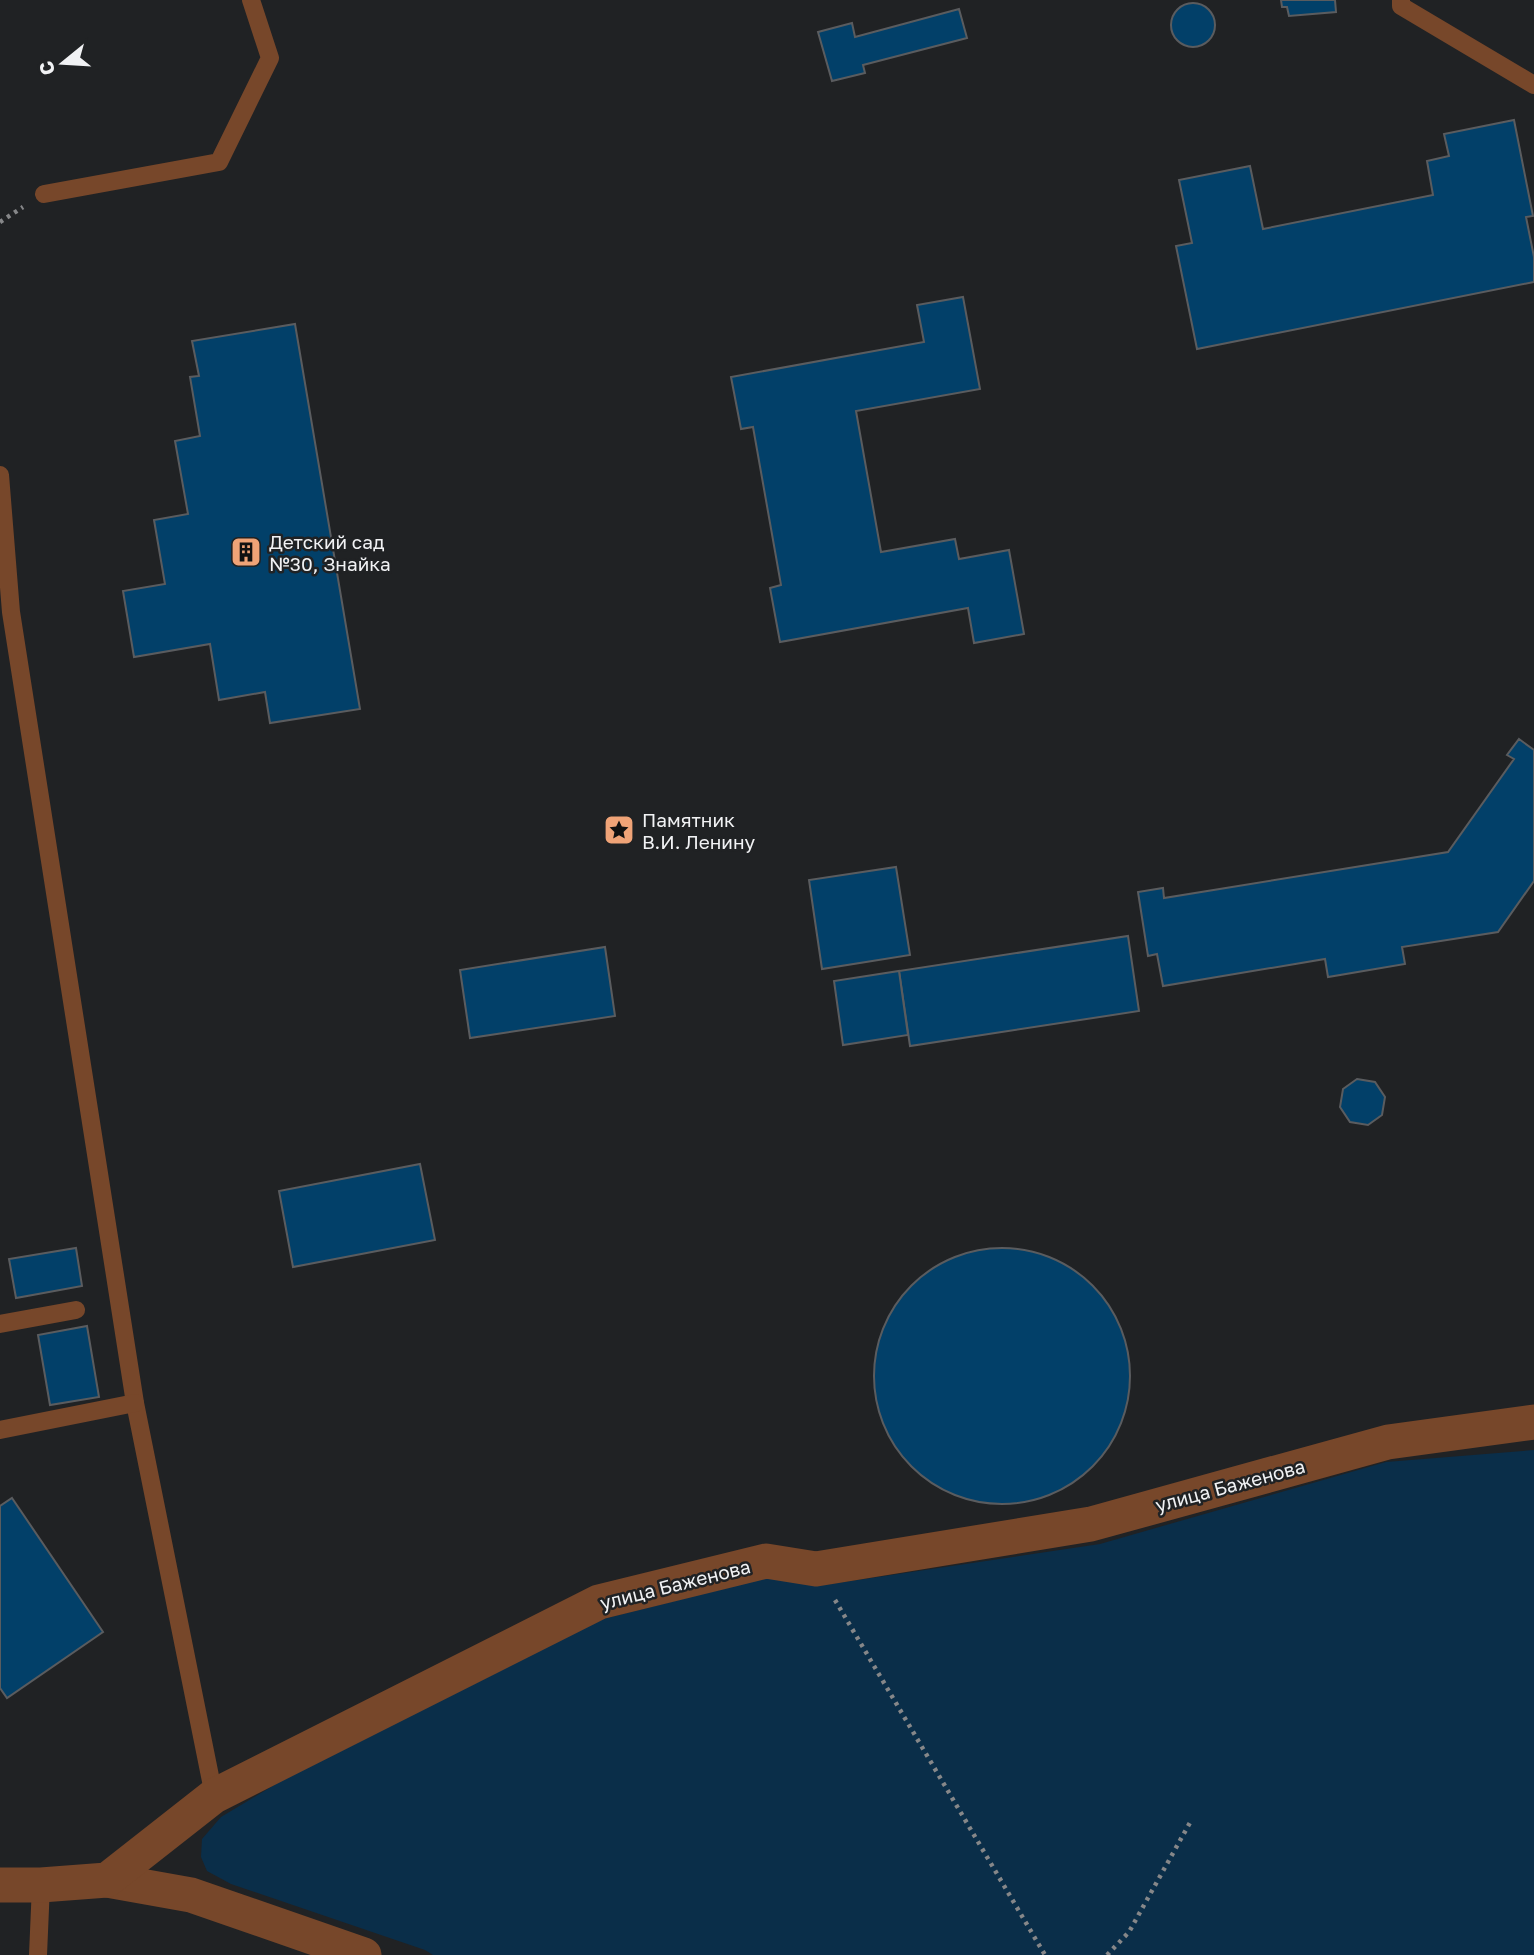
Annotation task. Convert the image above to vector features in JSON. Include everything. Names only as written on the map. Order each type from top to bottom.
[{"type":"street","name":"улица Баженова","points":[[107,1880],[214,1796],[599,1602],[766,1561],[816,1569],[1091,1524],[1388,1442],[1534,1422]]},
{"type":"street","points":[[0,1885],[107,1880],[191,1895],[363,1955]]},
{"type":"lane","points":[[44,194],[219,162],[270,58],[251,0]]},
{"type":"lane","points":[[1401,0],[1401,6],[1534,85]]},
{"type":"lane","points":[[0,475],[11,612],[135,1402],[214,1796]]},
{"type":"lane","points":[[0,1324],[76,1310]]},
{"type":"lane","points":[[0,1430],[135,1402]]},
{"type":"lane","points":[[38,1955],[41,1885]]},
{"type":"path","points":[[816,1569],[1045,1955]]},
{"type":"path","points":[[1107,1955],[1129,1932],[1192,1819]]},
{"type":"shaded area","points":[[1534,1450],[1534,1955],[433,1955],[231,1884],[207,1871],[201,1857],[202,1839],[221,1817],[319,1758],[603,1619],[770,1577],[817,1586],[1100,1544],[1386,1462]]},
{"type":"building","points":[[1281,0],[1335,0],[1336,12],[1289,16],[1287,7],[1282,7]]},
{"type":"building","points":[[1193,3],[1209,9],[1215,25],[1209,41],[1193,47],[1177,41],[1171,25],[1177,9]]},
{"type":"building","points":[[959,9],[967,38],[863,65],[865,73],[832,81],[818,32],[852,23],[855,37]]},
{"type":"building","points":[[1514,120],[1533,216],[1526,217],[1534,257],[1534,282],[1197,349],[1176,246],[1192,243],[1179,180],[1250,166],[1263,229],[1433,195],[1427,161],[1449,156],[1444,134]]},
{"type":"building","points":[[963,297],[980,389],[856,411],[881,552],[955,539],[959,559],[1009,550],[1024,634],[974,643],[968,608],[780,642],[770,588],[781,585],[753,427],[741,429],[731,377],[924,342],[917,305]]},
{"type":"building","name":"Детский сад №30, Знайка","points":[[295,324],[360,709],[270,723],[265,692],[219,700],[210,644],[134,657],[123,591],[165,584],[154,520],[188,514],[175,441],[200,436],[190,377],[199,376],[192,341]]},
{"type":"building","points":[[1519,739],[1534,750],[1534,881],[1498,932],[1402,947],[1405,964],[1328,977],[1325,959],[1163,986],[1157,954],[1148,956],[1138,892],[1163,888],[1164,898],[1448,852],[1514,759],[1507,755]]},
{"type":"building","points":[[896,867],[910,955],[822,969],[809,880]]},
{"type":"building","points":[[1128,936],[1139,1011],[910,1046],[899,971]]},
{"type":"building","points":[[605,947],[615,1016],[470,1038],[460,970]]},
{"type":"building","points":[[899,971],[908,1035],[843,1045],[834,981]]},
{"type":"building","points":[[1357,1079],[1375,1082],[1385,1097],[1382,1115],[1368,1125],[1350,1122],[1340,1107],[1343,1089]]},
{"type":"building","points":[[420,1164],[435,1240],[293,1267],[279,1191]]},
{"type":"building","points":[[76,1248],[82,1286],[16,1298],[9,1259]]},
{"type":"building","points":[[1002,1248],[1051,1258],[1083,1277],[1101,1295],[1120,1327],[1130,1376],[1120,1425],[1101,1457],[1083,1475],[1051,1494],[1002,1504],[953,1494],[921,1475],[903,1457],[884,1425],[874,1376],[884,1327],[903,1295],[921,1277],[953,1258]]},
{"type":"building","points":[[87,1326],[99,1397],[50,1405],[38,1335]]},
{"type":"building","points":[[12,1498],[103,1632],[7,1698],[0,1688],[0,1506]]},
{"type":"place","name":"Детский сад №30, Знайка","points":[[246,552]]},
{"type":"place","name":"Памятник В.И. Ленину","points":[[619,830]]}]
